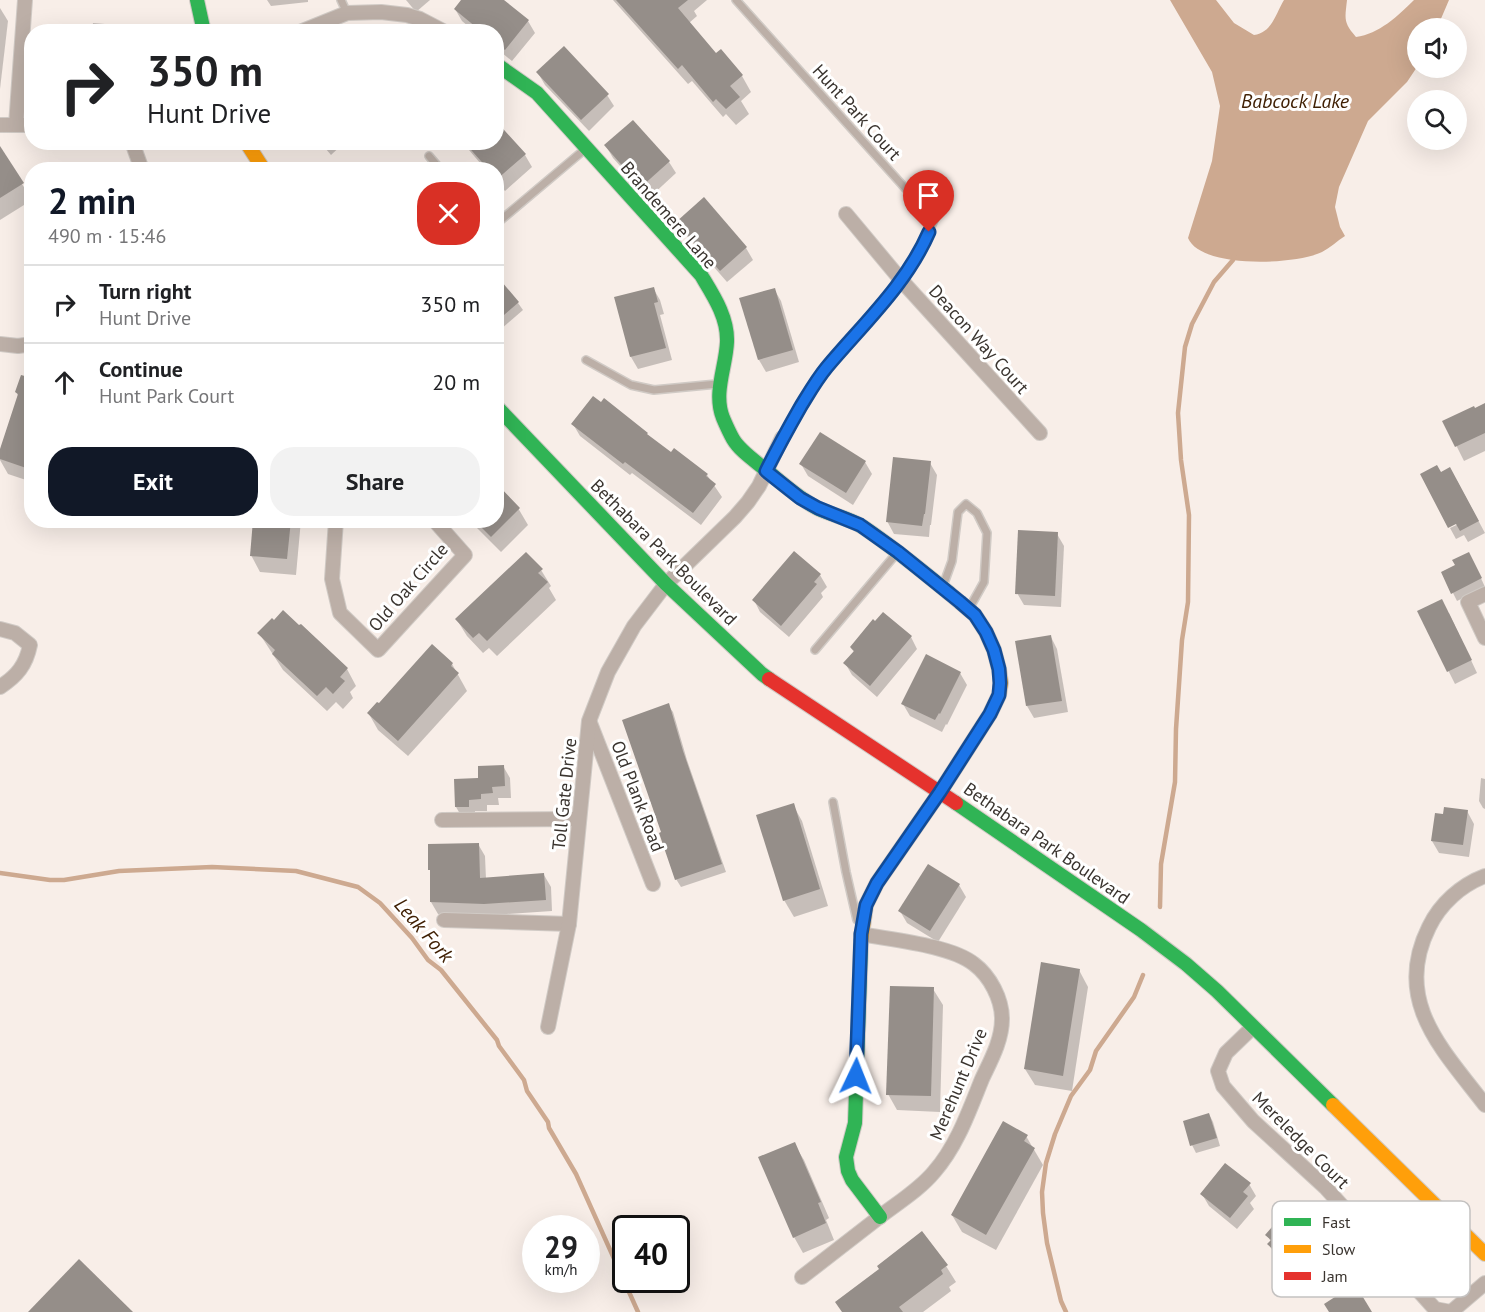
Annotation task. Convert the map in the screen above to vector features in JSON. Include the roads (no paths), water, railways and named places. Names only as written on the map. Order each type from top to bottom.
[{"type":"street","points":[[16,125],[25,0]]},
{"type":"street","points":[[197,0],[202,24]]},
{"type":"street","points":[[320,24],[347,13],[381,12],[407,15],[430,24]]},
{"type":"street","name":"Brandemere Lane","points":[[504,69],[537,93],[701,275],[715,298],[726,329],[727,342],[719,402],[733,439],[741,449],[800,498],[860,525],[898,552],[975,615],[994,650],[999,669],[1000,689],[990,714],[877,883],[866,905],[861,934],[855,1123],[845,1155],[852,1180],[880,1217]]},
{"type":"street","points":[[0,125],[24,125]]},
{"type":"street","name":"Deacon Way Court","points":[[846,214],[901,280],[1040,433]]},
{"type":"street","points":[[0,344],[24,345]]},
{"type":"street","name":"Bethabara Park Boulevard","points":[[504,414],[666,584],[762,674],[940,792],[1157,942],[1217,991],[1431,1201]]},
{"type":"street","name":"Toll Gate Drive","points":[[548,1027],[569,924],[589,721],[608,672],[634,626],[666,584],[735,518],[748,502],[759,486],[783,438]]},
{"type":"street","name":"Old Oak Circle","points":[[335,528],[332,579],[340,613],[378,650],[465,555],[441,528]]},
{"type":"street","points":[[1485,594],[1468,602],[1485,638]]},
{"type":"street","points":[[0,629],[15,633],[30,645],[28,658],[13,679],[0,687]]},
{"type":"street","name":"Old Plank Road","points":[[589,721],[653,884]]},
{"type":"street","points":[[442,820],[579,819]]},
{"type":"street","points":[[1485,876],[1459,890],[1432,920],[1423,937],[1416,974],[1417,995],[1430,1031],[1485,1105]]},
{"type":"street","points":[[444,920],[569,924]]},
{"type":"street","name":"Merehunt Drive","points":[[802,1277],[934,1173],[964,1122],[996,1048],[1001,1029],[1000,1003],[988,979],[975,964],[958,954],[932,947],[861,934]]},
{"type":"street","name":"Mereledge Court","points":[[1253,1027],[1226,1053],[1218,1071],[1222,1086],[1253,1121],[1338,1201]]},
{"type":"street","name":"Bethabara Park Boulevard","points":[[1470,1239],[1485,1254]]},
{"type":"street","name":"Mereledge Court","points":[[1470,1296],[1485,1283]]},
{"type":"street","name":"Mereledge Court","points":[[1424,1297],[1435,1309],[1451,1312],[1469,1297]]},
{"type":"lane","points":[[340,0],[347,13]]},
{"type":"lane","name":"Hunt Park Court","points":[[736,0],[905,188],[929,200],[942,201],[922,247],[901,280],[814,384],[783,438]]},
{"type":"lane","points":[[504,217],[586,148]]},
{"type":"lane","points":[[429,156],[434,162]]},
{"type":"lane","points":[[586,360],[631,385],[654,390],[720,383]]},
{"type":"lane","points":[[942,587],[952,561],[958,512],[966,504],[977,513],[987,533],[984,582],[968,609]]},
{"type":"lane","points":[[815,650],[898,552]]},
{"type":"lane","points":[[833,802],[846,872],[861,934]]},
{"type":"water","name":"Babcock Lake","points":[[1170,0],[1216,0],[1234,23],[1254,35],[1265,31],[1284,0],[1347,0],[1346,20],[1356,37],[1380,28],[1395,18],[1414,0],[1449,0],[1441,18],[1407,18],[1407,78],[1410,78],[1368,121],[1339,187],[1335,207],[1345,236],[1322,252],[1309,256],[1292,260],[1250,262],[1229,259],[1211,255],[1196,248],[1188,238],[1212,161],[1220,106],[1212,72]]},
{"type":"waterway","points":[[1160,907],[1161,864],[1175,782],[1182,640],[1188,602],[1189,515],[1181,460],[1178,413],[1185,347],[1192,324],[1214,282],[1234,256]]},
{"type":"waterway","name":"Leak Fork","points":[[0,873],[64,880],[119,871],[212,867],[296,871],[358,887],[380,903],[412,938],[428,960],[441,970],[497,1040],[524,1080],[527,1091],[548,1122],[549,1128],[576,1174],[638,1312]]},
{"type":"waterway","points":[[1066,1312],[1061,1301],[1047,1243],[1042,1192],[1046,1163],[1071,1096],[1090,1070],[1096,1051],[1134,997],[1143,975]]}]
